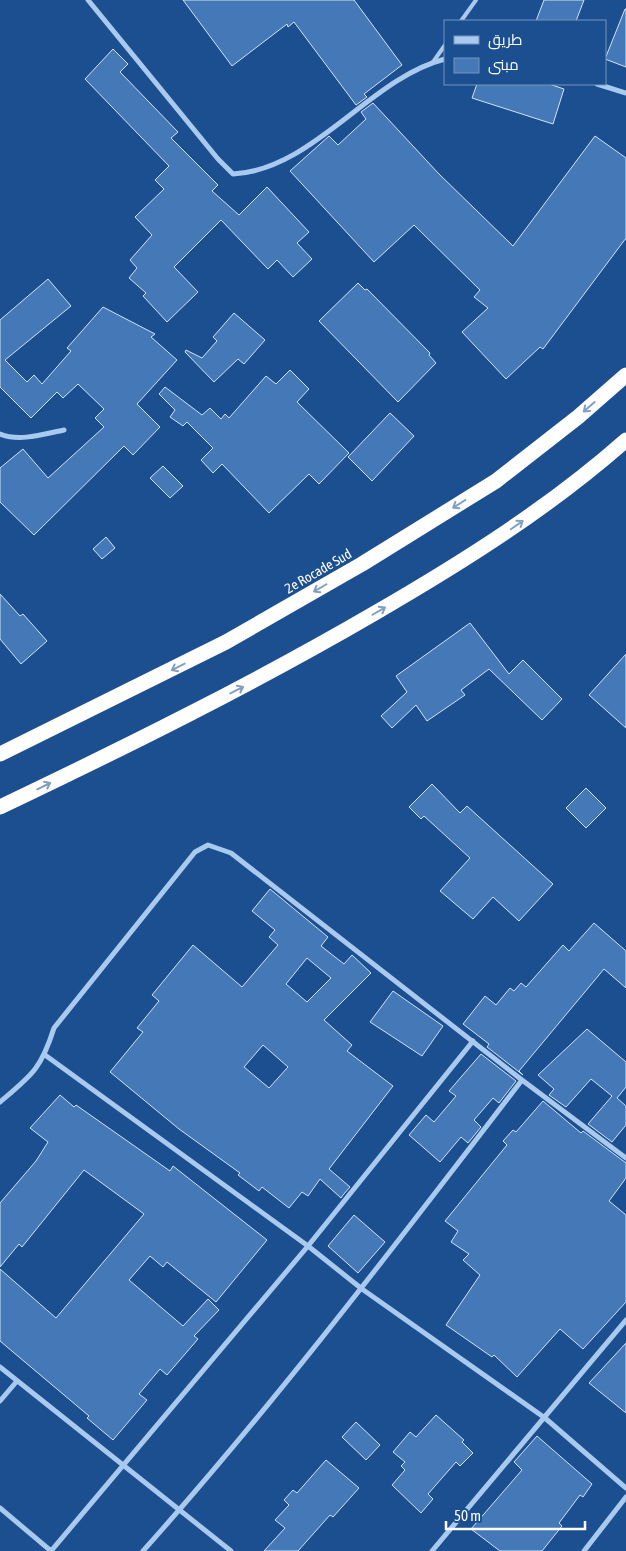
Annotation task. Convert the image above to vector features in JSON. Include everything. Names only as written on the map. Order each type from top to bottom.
[{"type":"highway","name":"2e Rocade Sud","points":[[0,754],[226,642],[362,564],[496,481],[578,417],[626,375]]},
{"type":"highway","points":[[0,806],[128,746],[260,678],[416,589],[462,562],[541,508],[626,440]]},
{"type":"street","points":[[88,0],[218,159],[233,174],[252,173],[307,148],[387,88],[433,62],[444,59]]},
{"type":"street","points":[[600,85],[626,93]]},
{"type":"street","points":[[0,434],[7,436],[30,436],[64,430]]},
{"type":"street","points":[[0,1102],[33,1074],[45,1055],[54,1028],[196,852],[208,845],[232,854],[522,1080],[626,1158]]},
{"type":"street","points":[[0,1508],[51,1551],[308,1246],[473,1041]]},
{"type":"street","points":[[45,1055],[308,1246],[362,1289],[545,1418],[626,1488]]},
{"type":"street","points":[[143,1551],[180,1510],[362,1289],[522,1080]]},
{"type":"street","points":[[432,1551],[626,1320]]},
{"type":"street","points":[[0,1367],[231,1551]]},
{"type":"street","points":[[0,1401],[17,1381]]},
{"type":"street","points":[[584,1551],[626,1497]]},
{"type":"lane","points":[[462,20],[476,0]]},
{"type":"lane","points":[[433,62],[444,46]]},
{"type":"building","points":[[183,0],[354,0],[402,65],[364,94],[367,97],[356,105],[294,22],[288,27],[287,24],[232,66]]},
{"type":"building","points":[[544,0],[584,0],[576,20],[536,20]]},
{"type":"building","points":[[626,9],[626,67],[606,59]]},
{"type":"building","points":[[113,49],[128,64],[120,72],[178,132],[171,138],[218,185],[212,191],[239,215],[267,187],[309,232],[297,243],[312,259],[293,277],[277,260],[268,269],[221,220],[174,267],[198,292],[167,322],[143,296],[146,293],[129,278],[137,268],[130,260],[152,235],[135,217],[164,189],[155,180],[169,166],[85,79]]},
{"type":"building","points":[[477,85],[552,85],[564,89],[553,124],[472,98]]},
{"type":"building","points":[[373,103],[439,174],[513,246],[595,136],[626,158],[626,238],[543,349],[540,347],[506,379],[462,332],[488,308],[474,297],[480,290],[414,225],[374,262],[290,171],[329,136],[338,145],[366,119],[361,112]]},
{"type":"building","points":[[48,279],[71,306],[5,360],[27,382],[34,375],[42,384],[71,351],[67,348],[103,307],[155,334],[151,337],[177,360],[137,404],[160,427],[133,455],[124,446],[34,535],[0,502],[0,468],[23,449],[48,478],[104,427],[95,418],[104,409],[78,384],[63,398],[57,392],[31,418],[0,387],[0,320]]},
{"type":"building","points":[[358,283],[365,290],[367,289],[430,353],[429,355],[436,363],[398,402],[319,321]]},
{"type":"building","points":[[234,313],[265,340],[244,364],[238,359],[214,382],[185,352],[186,350],[202,358],[217,341],[213,337]]},
{"type":"building","points":[[290,370],[309,389],[297,402],[349,453],[319,484],[309,474],[269,513],[222,464],[213,473],[201,460],[213,448],[187,422],[183,426],[170,417],[175,410],[159,394],[165,387],[202,415],[210,408],[221,419],[225,414],[229,418],[266,376],[276,384]]},
{"type":"building","points":[[390,413],[414,436],[372,481],[348,457]]},
{"type":"building","points":[[163,466],[183,486],[170,498],[150,478]]},
{"type":"building","points":[[106,537],[115,548],[102,559],[93,549]]},
{"type":"building","points":[[0,594],[20,616],[23,614],[47,641],[21,664],[0,639]]},
{"type":"building","points":[[470,623],[509,674],[523,660],[562,699],[542,720],[489,669],[461,690],[465,695],[427,721],[416,705],[392,728],[381,716],[407,692],[396,676]]},
{"type":"building","points":[[626,654],[626,728],[589,695]]},
{"type":"building","points":[[432,784],[460,813],[467,806],[553,884],[519,921],[493,897],[473,919],[440,891],[470,858],[424,816],[421,819],[409,807]]},
{"type":"building","points":[[586,788],[606,808],[586,828],[566,808]]},
{"type":"building","points":[[270,889],[328,937],[321,946],[344,964],[352,955],[371,973],[324,1020],[352,1045],[347,1051],[393,1086],[329,1169],[350,1187],[341,1198],[320,1179],[308,1196],[302,1192],[289,1208],[262,1187],[259,1191],[238,1175],[240,1173],[179,1129],[110,1072],[143,1032],[137,1028],[159,1001],[152,995],[193,945],[242,987],[278,945],[269,937],[275,930],[252,911]],"holes":[[[307,958],[331,978],[307,1002],[286,984]],[[263,1045],[288,1067],[269,1088],[244,1067]]]},
{"type":"building","points":[[594,923],[626,951],[626,988],[604,969],[519,1071],[523,1075],[487,1047],[489,1044],[463,1024],[485,996],[496,1005],[510,988],[514,991],[521,983],[526,987],[563,945],[569,951]]},
{"type":"building","points":[[393,991],[443,1026],[422,1056],[370,1022]]},
{"type":"building","points":[[587,1029],[626,1062],[626,1087],[617,1098],[626,1106],[626,1125],[612,1142],[588,1124],[612,1096],[591,1079],[566,1107],[549,1095],[554,1089],[538,1075]]},
{"type":"building","points":[[481,1054],[516,1081],[499,1103],[493,1098],[474,1120],[481,1127],[468,1143],[461,1137],[440,1162],[409,1135],[426,1115],[434,1122],[456,1096],[449,1091]]},
{"type":"building","points":[[60,1095],[74,1107],[76,1105],[170,1171],[173,1166],[267,1240],[216,1302],[167,1262],[163,1267],[150,1256],[129,1280],[183,1326],[208,1299],[219,1310],[194,1336],[198,1339],[167,1375],[160,1369],[139,1394],[147,1400],[113,1440],[87,1418],[89,1416],[0,1341],[0,1269],[56,1318],[144,1214],[84,1170],[22,1247],[19,1244],[0,1267],[0,1203],[36,1161],[48,1142],[30,1128]]},
{"type":"building","points":[[543,1101],[581,1133],[583,1131],[626,1163],[626,1178],[609,1201],[626,1215],[626,1302],[583,1349],[560,1329],[517,1377],[494,1355],[492,1357],[446,1325],[480,1275],[463,1260],[469,1254],[451,1242],[458,1231],[445,1221],[507,1145],[503,1141],[513,1130],[516,1132]]},
{"type":"building","points":[[354,1215],[385,1242],[358,1273],[328,1246]]},
{"type":"building","points":[[626,1343],[626,1413],[589,1383]]},
{"type":"building","points":[[436,1415],[464,1440],[462,1442],[473,1453],[460,1466],[456,1462],[428,1494],[433,1499],[421,1513],[392,1485],[405,1470],[401,1466],[405,1462],[393,1452],[410,1432],[416,1437]]},
{"type":"building","points":[[356,1422],[380,1445],[366,1460],[342,1437]]},
{"type":"building","points":[[537,1436],[592,1484],[583,1497],[580,1495],[559,1523],[562,1526],[542,1551],[500,1551],[471,1529],[522,1470],[514,1462]]},
{"type":"building","points":[[326,1460],[359,1488],[333,1517],[330,1515],[298,1551],[264,1551],[285,1528],[275,1520],[289,1505],[284,1500],[293,1490],[297,1493]]}]
